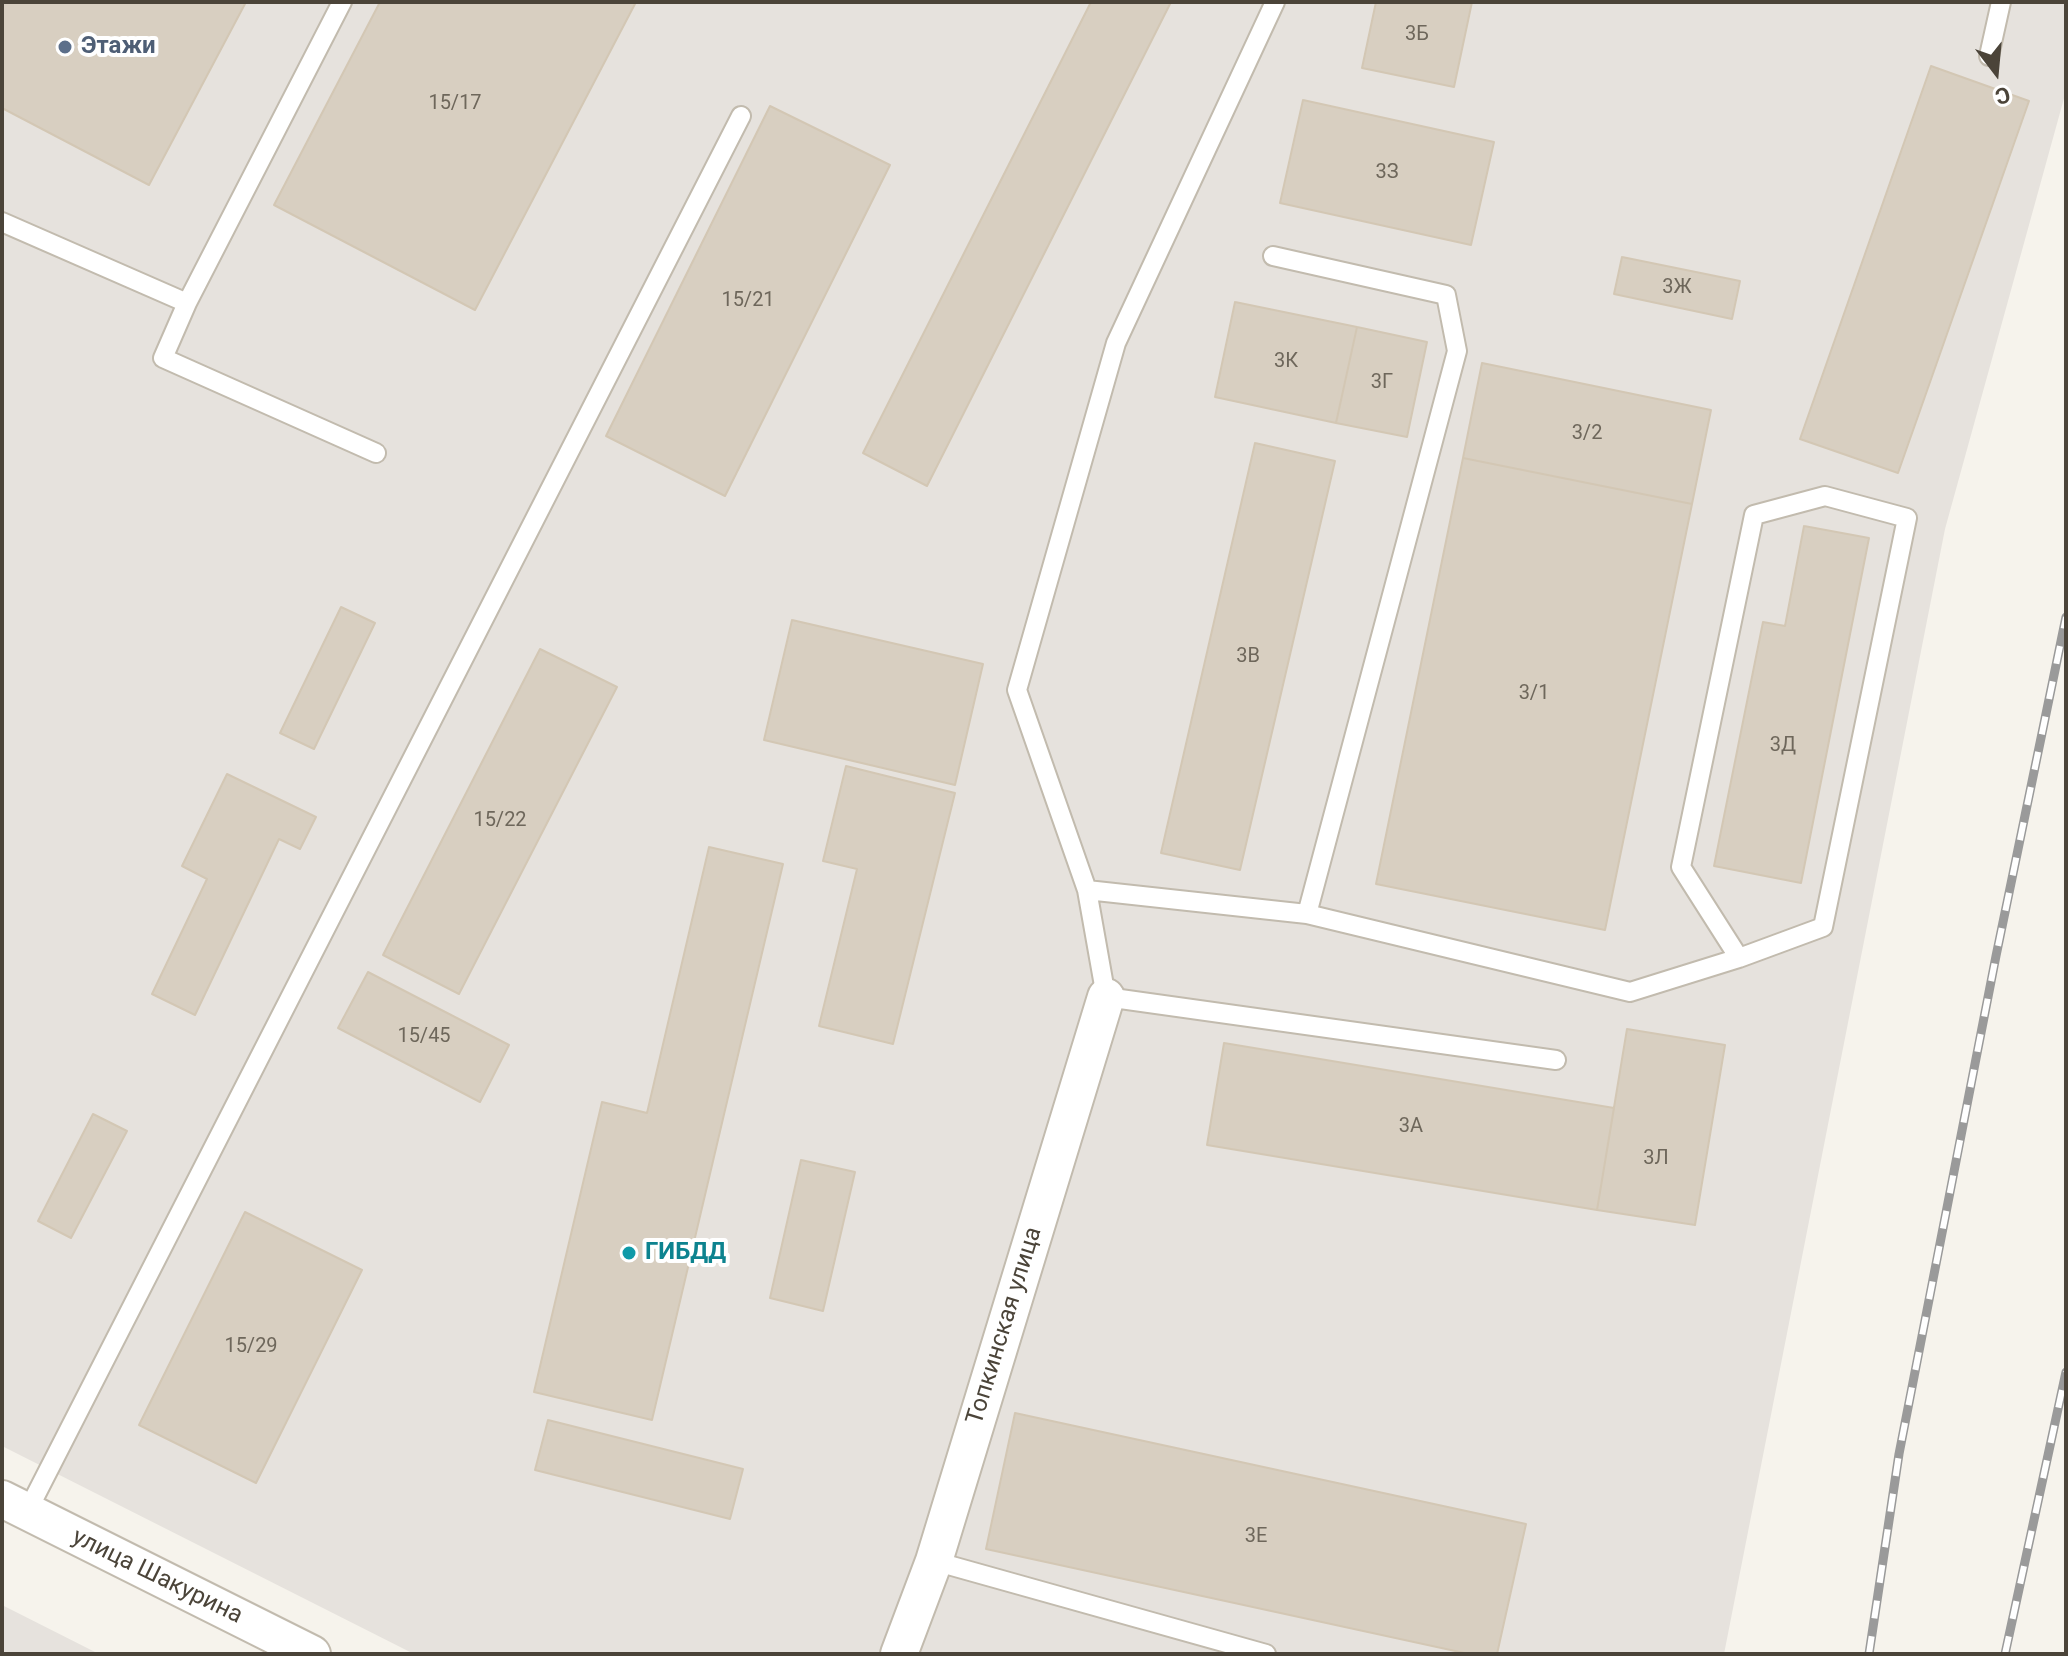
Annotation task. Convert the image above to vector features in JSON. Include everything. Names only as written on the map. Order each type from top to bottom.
[{"type":"street","name":"Топкинская улица","points":[[899,1654],[934,1561],[1106,997]]},
{"type":"street","name":"улица Шакурина","points":[[15,1505],[312,1654]]},
{"type":"lane","points":[[342,2],[187,303],[163,358],[376,453]]},
{"type":"lane","points":[[1275,2],[1116,343],[1017,690],[1087,890],[1106,997],[1556,1060]]},
{"type":"lane","points":[[1989,56],[2001,2]]},
{"type":"lane","points":[[15,1505],[741,116]]},
{"type":"lane","points":[[2,222],[187,303]]},
{"type":"lane","points":[[1273,256],[1446,295],[1457,351],[1307,914]]},
{"type":"lane","points":[[1087,890],[1307,914],[1630,992],[1739,958],[1823,927],[1907,518],[1825,496],[1754,515],[1681,867],[1739,958]]},
{"type":"lane","points":[[934,1561],[1266,1654]]},
{"type":"shaded area","points":[[2,2],[2066,2],[2066,91],[1945,529],[1724,1654],[414,1654],[2,1446]]},
{"type":"shaded area","points":[[2,1605],[99,1654],[2,1654]]},
{"type":"building","points":[[2,2],[246,2],[149,185],[2,108]]},
{"type":"building","points":[[380,2],[636,2],[475,310],[274,205]]},
{"type":"building","points":[[1091,2],[1171,2],[927,486],[863,453]]},
{"type":"building","points":[[1376,2],[1472,2],[1454,87],[1362,68]]},
{"type":"building","points":[[1931,66],[2029,101],[1898,473],[1800,439]]},
{"type":"building","points":[[1303,100],[1494,142],[1471,245],[1280,203]]},
{"type":"building","points":[[770,106],[890,165],[725,496],[606,436]]},
{"type":"building","points":[[1622,257],[1740,281],[1732,319],[1614,294]]},
{"type":"building","points":[[1235,302],[1357,327],[1336,423],[1215,397]]},
{"type":"building","points":[[1357,327],[1427,342],[1407,437],[1336,423]]},
{"type":"building","points":[[1482,363],[1711,410],[1692,504],[1463,458]]},
{"type":"building","points":[[1255,443],[1335,461],[1240,870],[1161,853]]},
{"type":"building","points":[[1463,458],[1692,504],[1605,930],[1376,884]]},
{"type":"building","points":[[1804,526],[1869,538],[1801,883],[1714,866],[1763,622],[1785,626]]},
{"type":"building","points":[[341,607],[375,623],[314,749],[280,733]]},
{"type":"building","points":[[792,620],[983,664],[955,785],[764,740]]},
{"type":"building","points":[[540,649],[617,687],[459,994],[383,955]]},
{"type":"building","points":[[846,766],[955,793],[893,1044],[819,1026],[857,869],[823,861]]},
{"type":"building","points":[[227,774],[316,817],[300,849],[279,839],[195,1015],[152,994],[207,879],[182,866]]},
{"type":"building","name":"ГИБДД","points":[[709,847],[783,864],[652,1420],[534,1392],[602,1102],[647,1113]]},
{"type":"building","points":[[368,972],[509,1045],[480,1102],[338,1028]]},
{"type":"building","points":[[1627,1029],[1725,1045],[1695,1225],[1597,1210]]},
{"type":"building","points":[[1224,1043],[1614,1108],[1597,1210],[1207,1145]]},
{"type":"building","points":[[93,1114],[127,1131],[71,1238],[38,1221]]},
{"type":"building","points":[[801,1160],[855,1172],[823,1311],[770,1298]]},
{"type":"building","points":[[245,1212],[362,1270],[256,1483],[139,1425]]},
{"type":"building","points":[[1015,1413],[1526,1524],[1497,1654],[1469,1654],[986,1549]]},
{"type":"building","points":[[548,1420],[743,1469],[730,1519],[535,1470]]},
{"type":"railway","points":[[1869,1654],[1899,1454],[2066,617]]},
{"type":"railway","points":[[2005,1654],[2066,1372]]},
{"type":"place","name":"Этажи","points":[[65,47]]},
{"type":"place","name":"ГИБДД","points":[[629,1253]]}]
